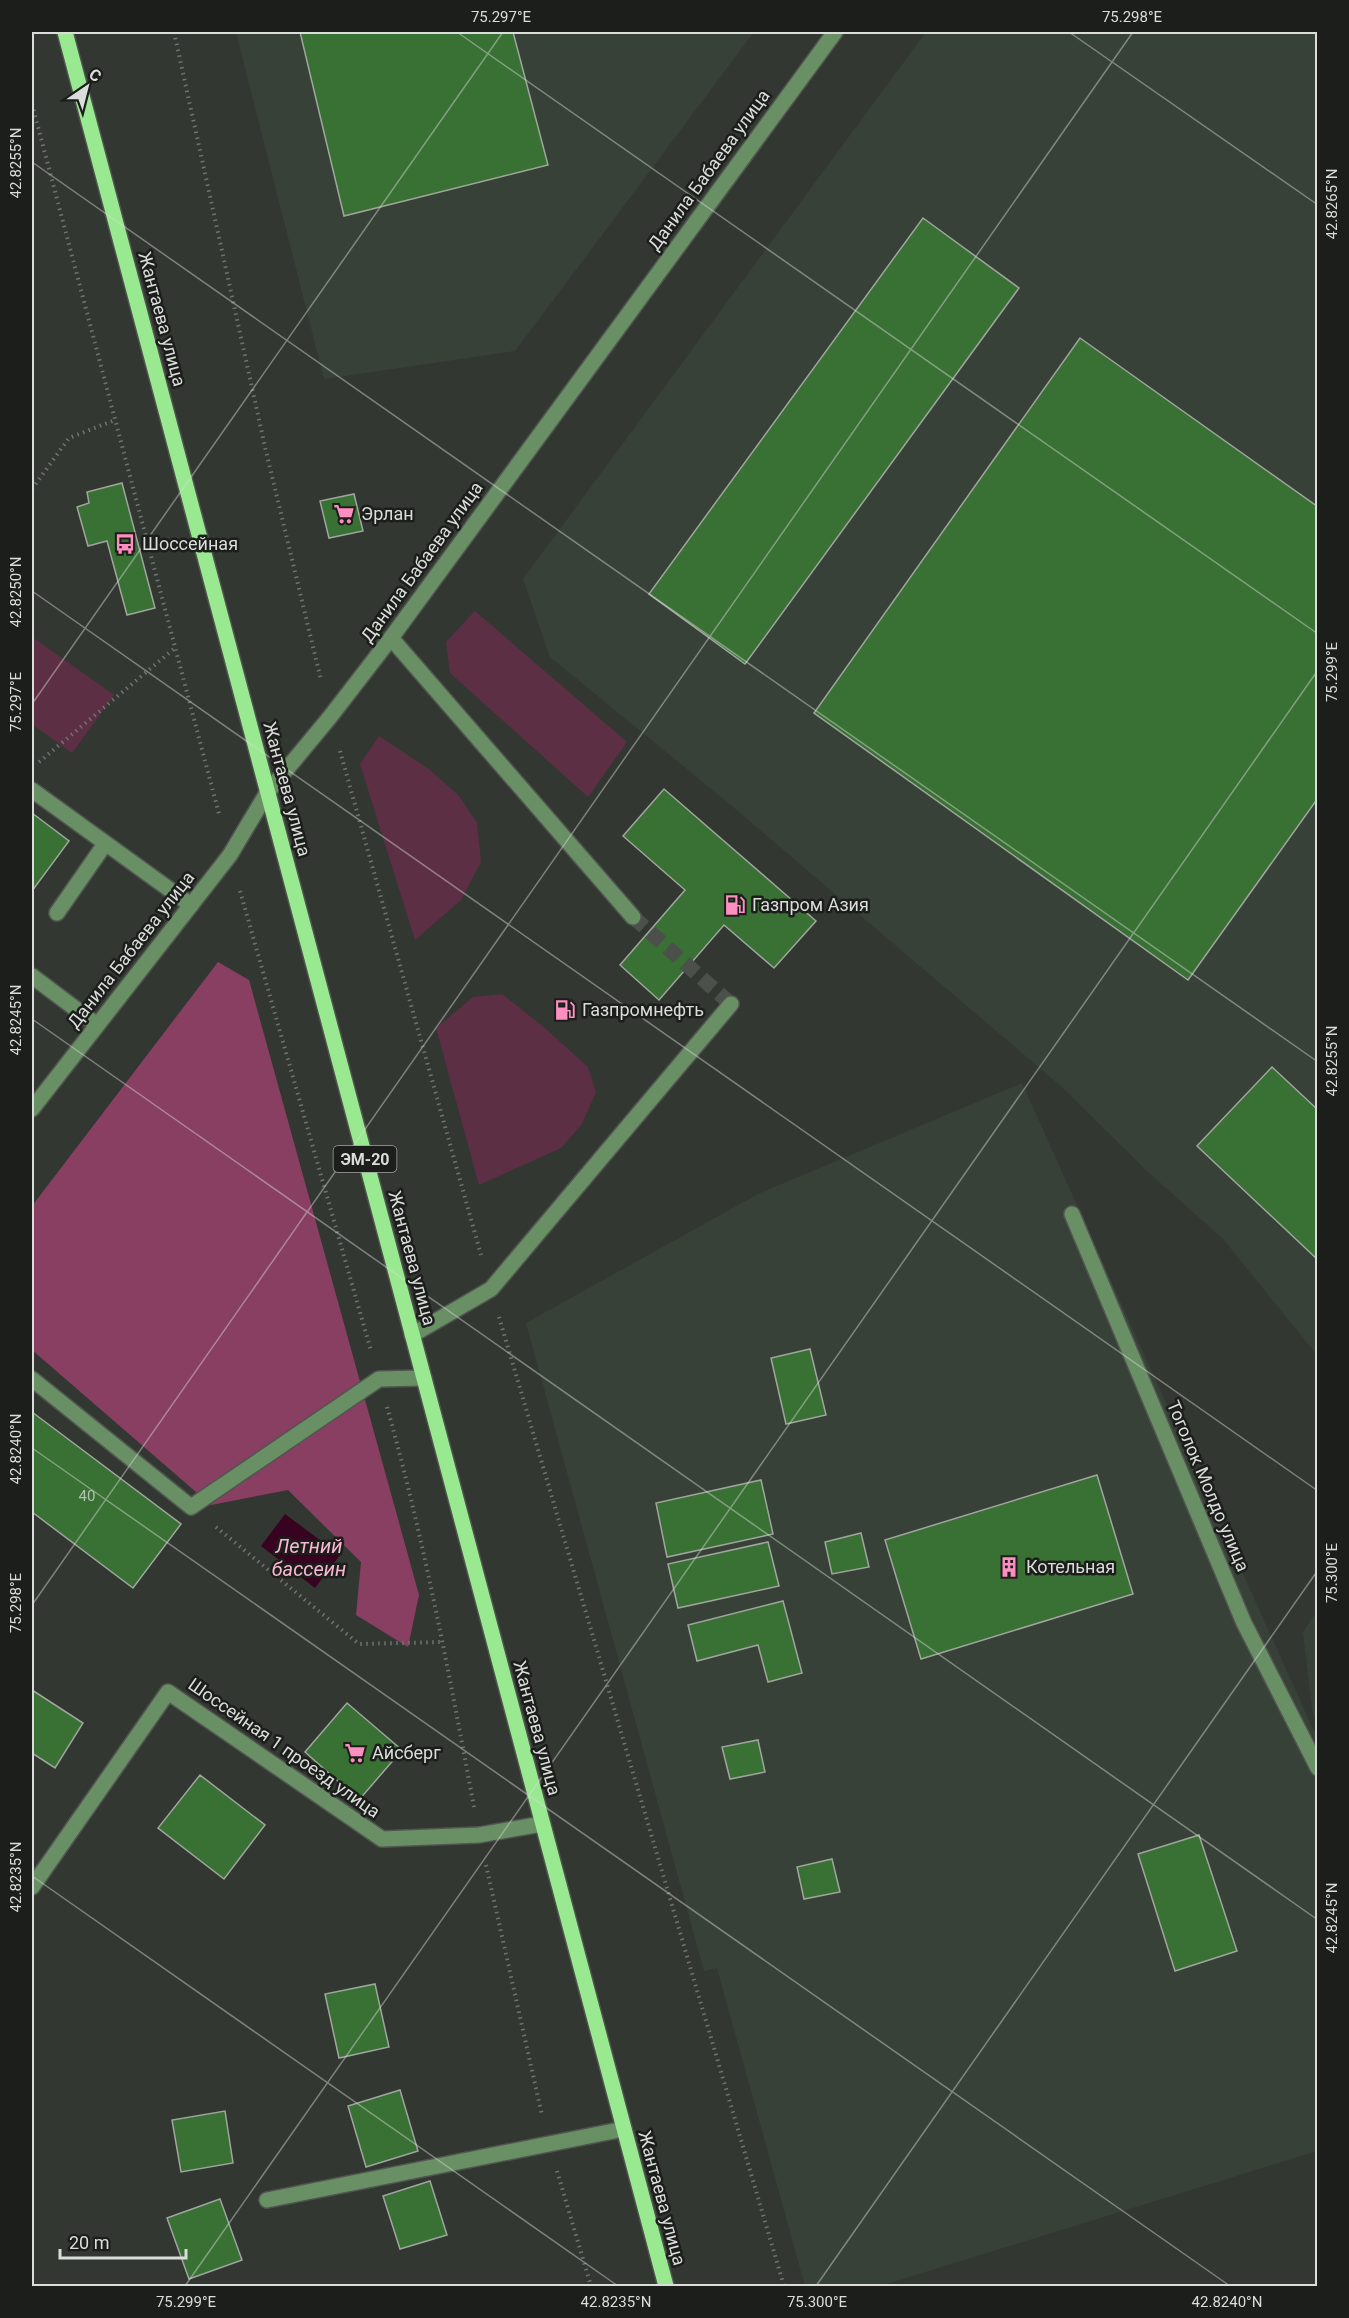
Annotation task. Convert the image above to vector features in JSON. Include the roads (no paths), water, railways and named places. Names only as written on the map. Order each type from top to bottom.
[{"type":"main road","name":"Жантаева улица","points":[[65,32],[666,2286]]},
{"type":"street","name":"Данила Бабаева улица","points":[[32,1109],[230,855],[267,793],[391,638],[835,32]]},
{"type":"street","points":[[391,638],[633,916]]},
{"type":"street","points":[[32,790],[191,905]]},
{"type":"street","points":[[57,913],[105,844]]},
{"type":"street","points":[[32,976],[97,1025]]},
{"type":"street","points":[[412,1335],[491,1289],[731,1004]]},
{"type":"street","name":"Тоголок Молдо улица","points":[[1072,1214],[1244,1623],[1317,1768]]},
{"type":"street","points":[[32,1379],[191,1507],[379,1379],[424,1378]]},
{"type":"street","name":"Шоссейная 1 проезд улица","points":[[32,1887],[168,1692],[382,1839],[479,1835],[542,1824]]},
{"type":"street","points":[[267,2199],[624,2129]]},
{"type":"water","name":"Летний бассеин","points":[[285,1514],[340,1555],[315,1588],[261,1546]]},
{"type":"tunnel","points":[[633,917],[731,1004]]},
{"type":"place","name":"Эрлан","points":[[344,514]]},
{"type":"place","name":"Шоссейная","points":[[125,544]]},
{"type":"place","name":"Газпром Азия","points":[[735,905]]},
{"type":"place","name":"Газпромнефть","points":[[565,1010]]},
{"type":"place","name":"Котельная","points":[[1009,1567]]},
{"type":"place","name":"Айсберг","points":[[355,1753]]}]
